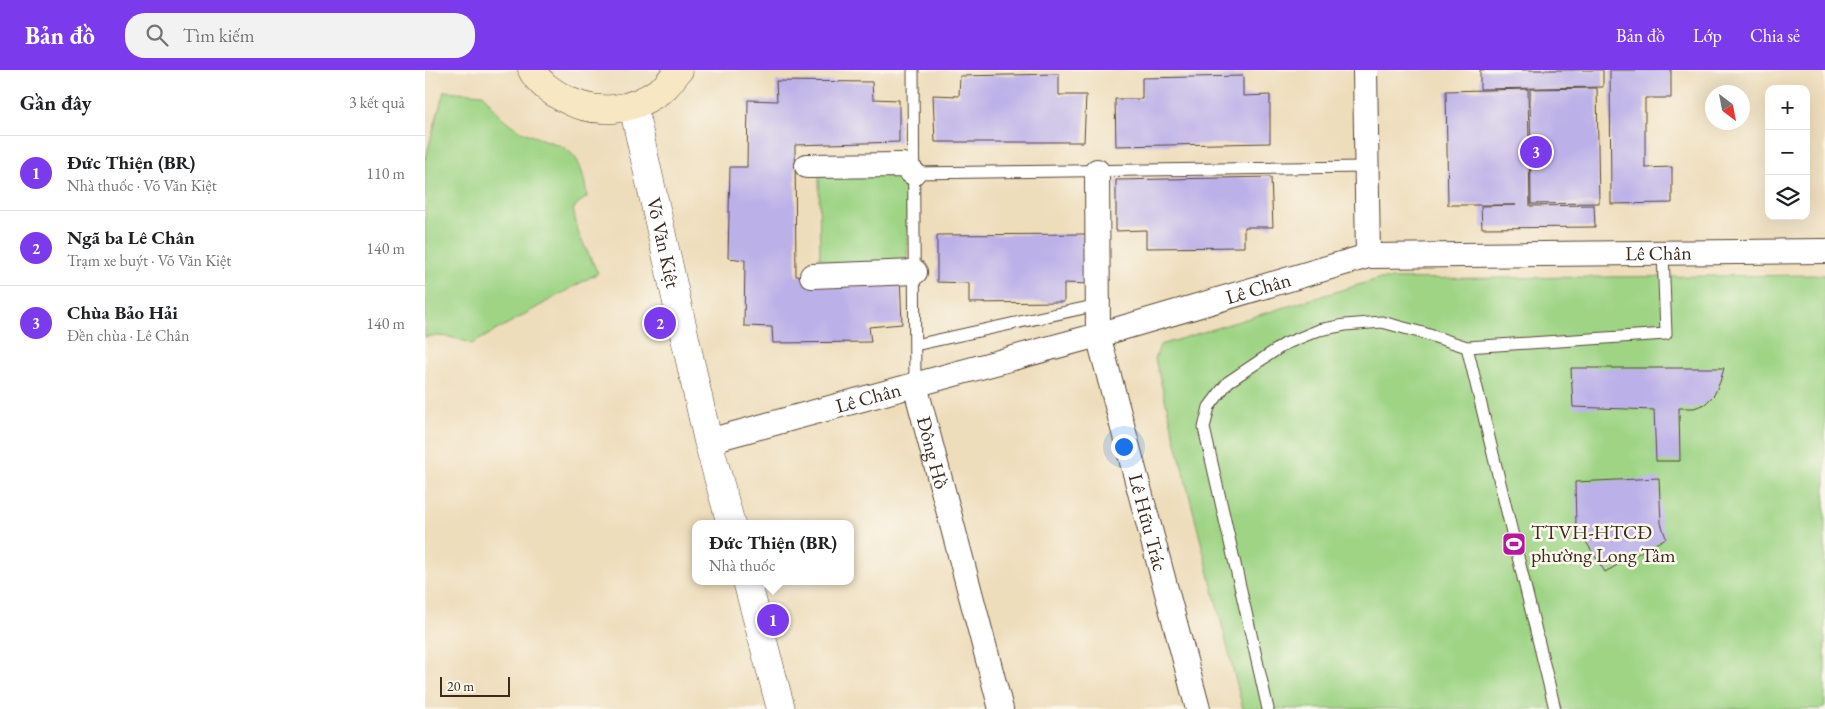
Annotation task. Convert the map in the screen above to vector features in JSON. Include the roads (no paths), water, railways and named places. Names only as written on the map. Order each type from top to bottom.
[{"type":"main road","points":[[532,70],[554,93],[578,106],[605,110],[633,106],[662,90],[679,70]]},
{"type":"street","points":[[1365,70],[1368,256]]},
{"type":"street","name":"Võ Văn Kiệt","points":[[633,106],[708,441],[730,520]]},
{"type":"street","points":[[807,166],[903,165],[913,173]]},
{"type":"street","name":"Lê Hữu Trác","points":[[1097,170],[1098,335],[1197,709]]},
{"type":"street","name":"Lê Chân","points":[[708,441],[1098,335],[1368,256],[1825,250]]},
{"type":"street","points":[[812,276],[915,272]]},
{"type":"street","name":"Đông Hồ","points":[[915,385],[1001,709]]},
{"type":"street","points":[[748,585],[781,709]]},
{"type":"lane","name":"Đông Hồ","points":[[913,70],[915,385]]},
{"type":"lane","points":[[913,173],[1367,167]]},
{"type":"lane","points":[[1268,709],[1203,428],[1209,407],[1228,382],[1285,344],[1319,330],[1345,325],[1382,322],[1467,347],[1666,334],[1663,252]]},
{"type":"lane","points":[[915,345],[1098,305]]},
{"type":"lane","points":[[1467,347],[1555,709]]},
{"type":"place","name":"Chùa Bảo Hải","points":[[1536,152]]},
{"type":"place","name":"Ngã ba Lê Chân","points":[[660,323]]},
{"type":"place","name":"TTVH-HTCĐ phường Long Tâm","points":[[1514,544]]},
{"type":"place","name":"Đức Thiện (BR)","points":[[773,620]]}]
